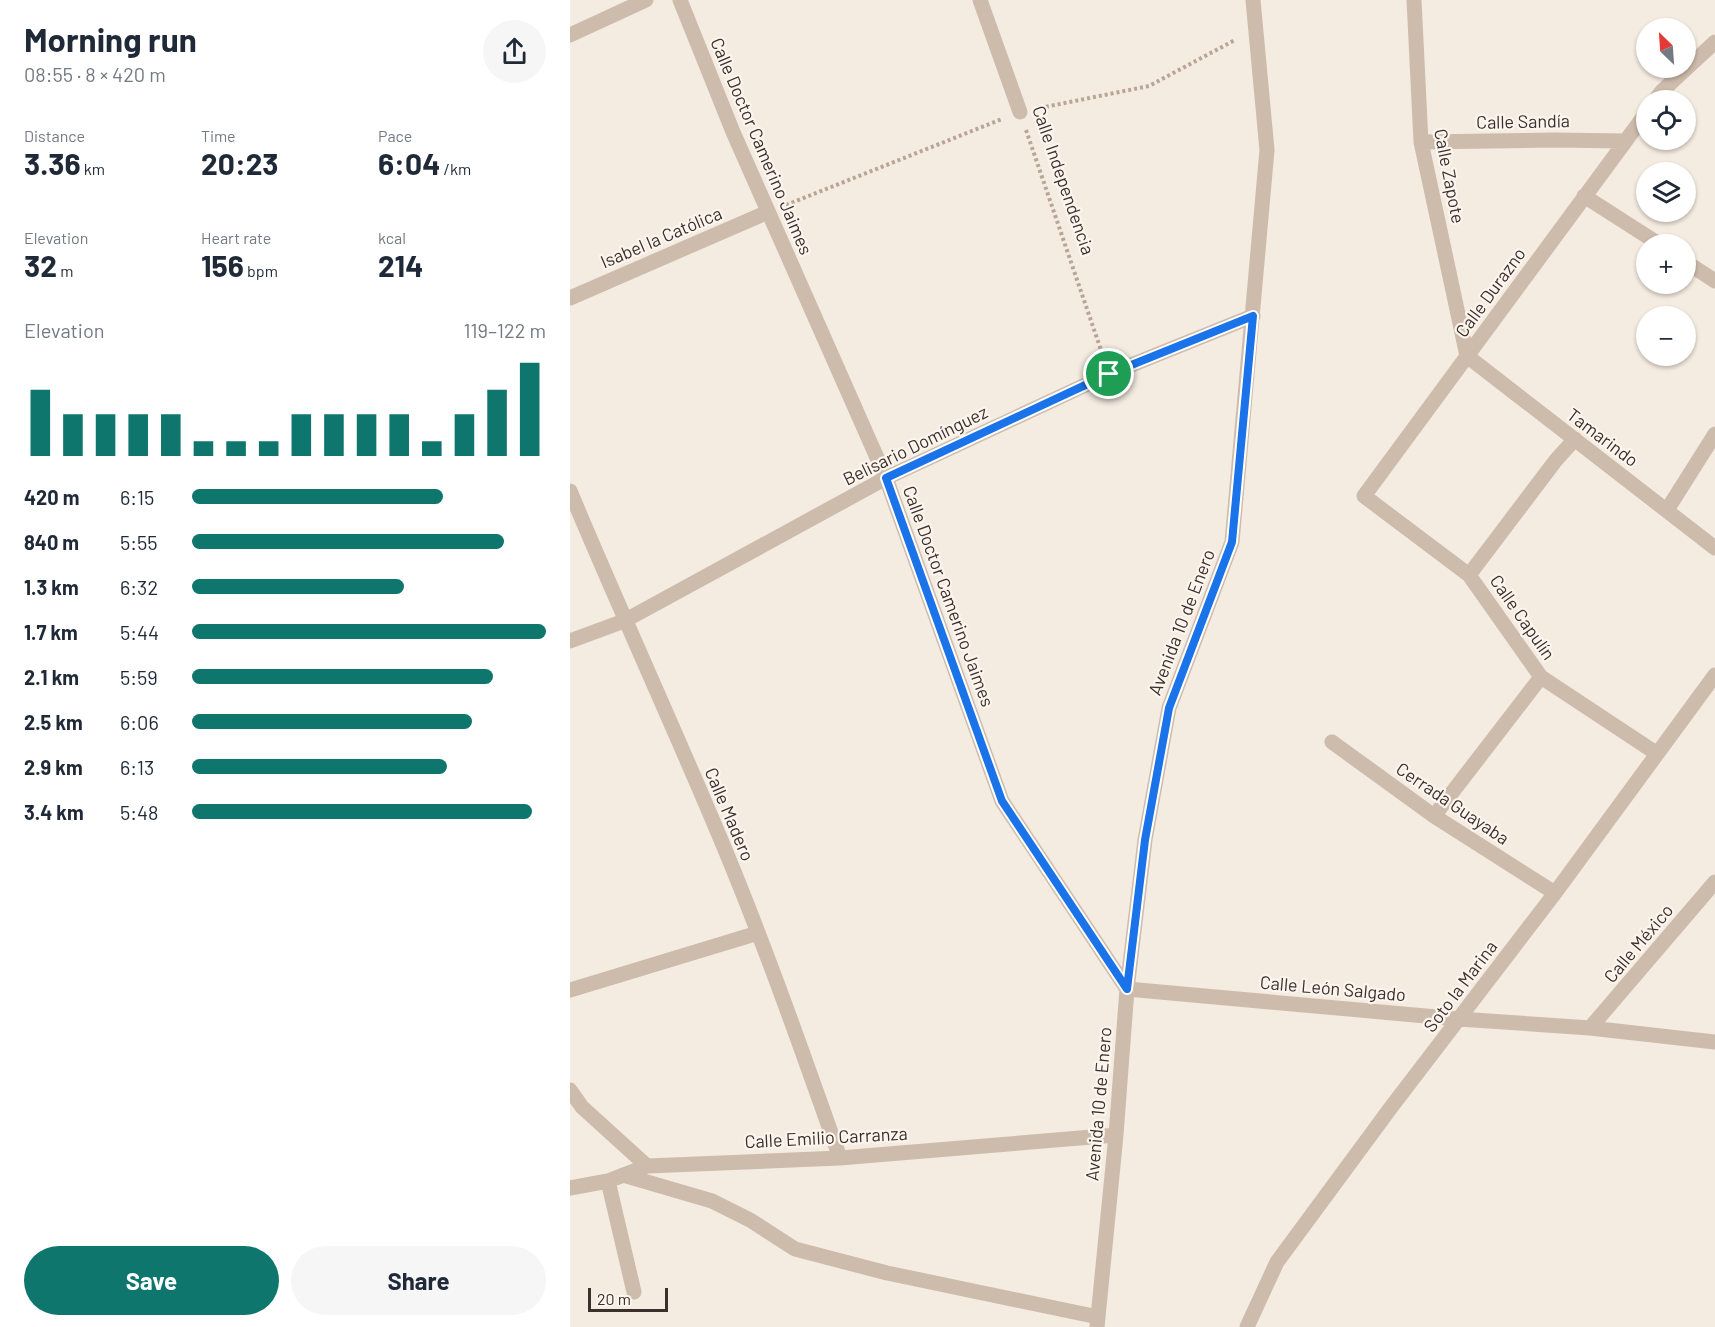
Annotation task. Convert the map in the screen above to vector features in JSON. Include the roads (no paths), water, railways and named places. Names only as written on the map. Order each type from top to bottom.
[{"type":"street","points":[[570,35],[646,0]]},
{"type":"street","name":"Calle Doctor Camerino Jaimes","points":[[680,0],[733,132],[886,478],[1002,801],[1127,989]]},
{"type":"street","name":"Calle Independencia","points":[[980,0],[1020,112]]},
{"type":"street","name":"Avenida 10 de Enero","points":[[1098,1322],[1127,989],[1145,840],[1169,708],[1232,542],[1267,150],[1253,0]]},
{"type":"street","name":"Calle Zapote","points":[[1414,0],[1421,142],[1467,356]]},
{"type":"street","points":[[1663,90],[1715,42]]},
{"type":"street","name":"Calle Durazno","points":[[1364,496],[1636,126]]},
{"type":"street","name":"Calle Sandía","points":[[1421,142],[1625,141]]},
{"type":"street","points":[[1584,196],[1643,234]]},
{"type":"street","name":"Isabel la Católica","points":[[570,298],[768,212]]},
{"type":"street","points":[[1696,269],[1715,281]]},
{"type":"street","name":"Belisario Domínguez","points":[[570,641],[624,621],[886,478],[1109,374],[1253,316]]},
{"type":"street","name":"Tamarindo","points":[[1467,356],[1715,548]]},
{"type":"street","points":[[1667,510],[1715,434]]},
{"type":"street","points":[[1469,575],[1556,460],[1575,440]]},
{"type":"street","name":"Calle Madero","points":[[570,491],[624,621],[713,821],[758,933],[840,1158]]},
{"type":"street","name":"Calle Capulín","points":[[1364,496],[1469,575],[1541,677],[1656,753]]},
{"type":"street","name":"Soto la Marina","points":[[1247,1327],[1277,1262],[1392,1106],[1555,893],[1715,675]]},
{"type":"street","points":[[1434,816],[1541,677]]},
{"type":"street","name":"Cerrada Guayaba","points":[[1332,742],[1434,816],[1555,893]]},
{"type":"street","name":"Calle México","points":[[1590,1028],[1715,882]]},
{"type":"street","points":[[570,990],[758,933]]},
{"type":"street","name":"Calle León Salgado","points":[[1127,989],[1460,1019],[1590,1028],[1715,1042]]},
{"type":"street","points":[[570,1090],[582,1107],[646,1166]]},
{"type":"street","name":"Calle Emilio Carranza","points":[[570,1188],[608,1182],[646,1166],[840,1158],[1116,1135]]},
{"type":"street","points":[[623,1175],[712,1201],[750,1220],[795,1249],[1098,1322]]},
{"type":"street","points":[[608,1182],[634,1292]]}]
